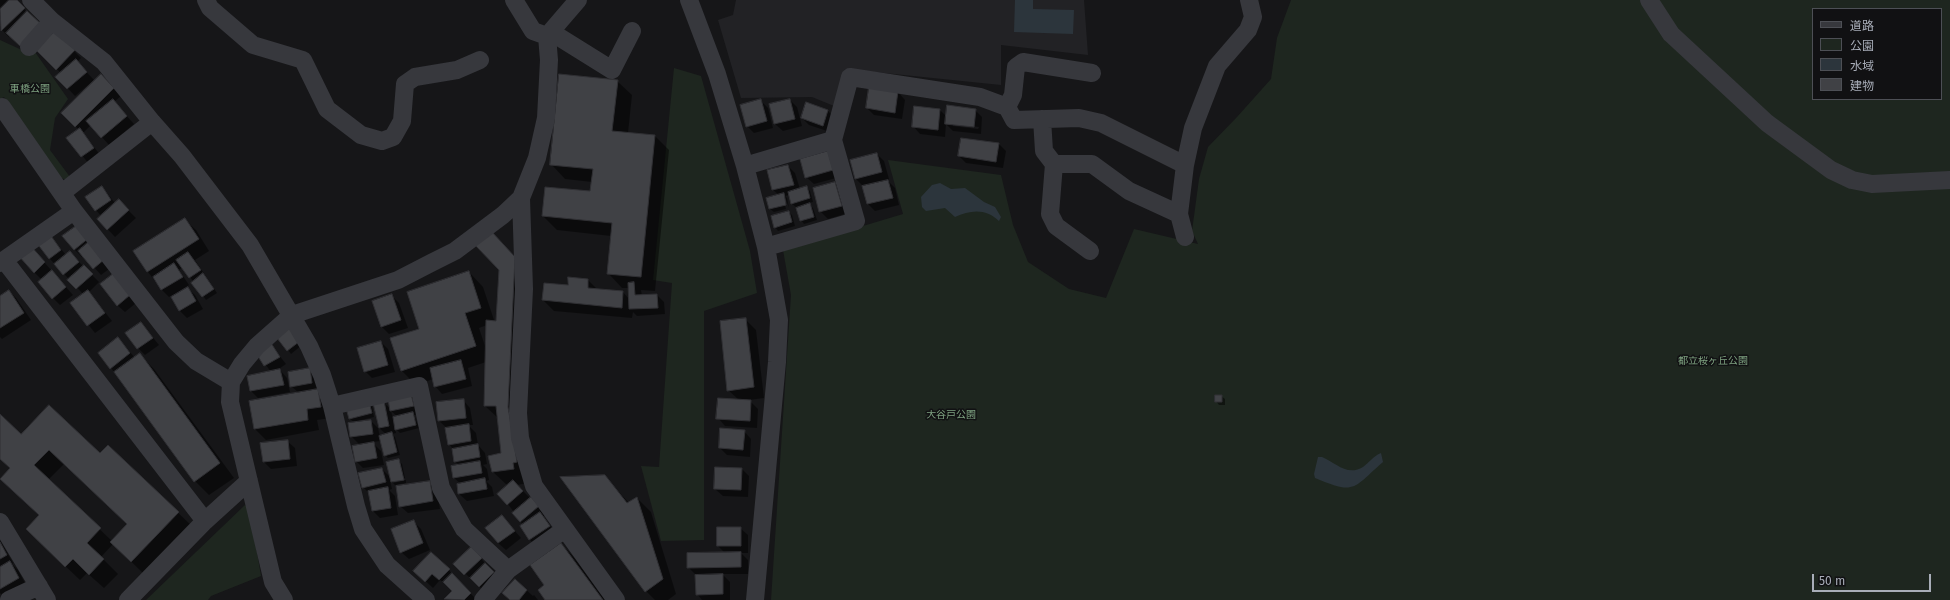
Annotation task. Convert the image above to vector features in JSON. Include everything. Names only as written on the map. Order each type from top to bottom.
[{"type":"street","points":[[31,0],[52,21],[104,62],[152,122],[182,156],[250,245],[292,315],[309,346],[322,375],[332,406],[354,499],[364,529],[387,565],[426,600]]},
{"type":"street","points":[[206,0],[210,8],[253,45],[303,60],[328,109],[361,135],[382,141],[393,137],[402,121],[405,84],[415,76],[457,70],[480,60]]},
{"type":"street","points":[[514,0],[533,31],[549,34],[612,70],[632,31]]},
{"type":"street","points":[[578,0],[549,34],[546,118],[537,158],[521,198],[524,289],[518,413],[520,438],[534,486],[616,600]]},
{"type":"street","points":[[689,0],[716,74],[745,166],[766,247],[779,320],[777,362],[755,600]]},
{"type":"street","points":[[1185,237],[1179,214],[1185,165],[1193,128],[1217,66],[1248,30],[1252,18],[1250,0]]},
{"type":"street","points":[[1649,0],[1670,34],[1767,123],[1831,170],[1852,180],[1872,184],[1890,185],[1950,180]]},
{"type":"street","points":[[29,47],[52,21]]},
{"type":"street","points":[[1007,107],[1013,95],[1016,67],[1023,62],[1092,73]]},
{"type":"street","points":[[766,247],[856,220],[833,140],[850,77],[980,97],[1007,107],[1014,120],[1079,118],[1101,124],[1185,165]]},
{"type":"street","points":[[0,108],[2,107],[63,192],[74,211],[176,342],[196,360],[231,382]]},
{"type":"street","points":[[1042,120],[1044,151],[1054,164],[1050,214],[1056,226],[1090,251]]},
{"type":"street","points":[[63,192],[152,122]]},
{"type":"street","points":[[745,166],[833,140]]},
{"type":"street","points":[[1054,164],[1092,164],[1129,191],[1179,214]]},
{"type":"street","points":[[284,600],[273,582],[230,402],[231,382],[242,364],[256,346],[292,315],[398,280],[455,251],[503,215],[521,198]]},
{"type":"street","points":[[74,211],[2,261],[205,521]]},
{"type":"street","points":[[332,406],[419,386],[441,488],[464,529],[508,570]]},
{"type":"street","points":[[128,600],[205,521],[249,481]]},
{"type":"street","points":[[0,522],[43,593],[9,600]]},
{"type":"street","points":[[483,600],[508,570],[565,529]]},
{"type":"shaded area","points":[[736,0],[1084,0],[1088,55],[1001,45],[1001,85],[845,69],[834,106],[812,97],[741,98],[718,20],[733,15]]},
{"type":"green space","name":"都立桜ヶ丘公園","points":[[1291,0],[1950,0],[1950,600],[771,600],[791,295],[783,250],[903,214],[888,160],[1001,175],[1013,225],[1028,262],[1069,289],[1106,298],[1134,229],[1198,244],[1192,231],[1199,179],[1208,147],[1271,79],[1277,38]]},
{"type":"green space","name":"車橋公園","points":[[0,40],[24,51],[35,52],[68,99],[55,118],[50,150],[70,177],[67,180],[61,178],[4,97],[0,99]]},
{"type":"green space","points":[[674,68],[701,76],[750,251],[757,293],[704,311],[704,540],[661,541],[641,466],[659,467],[672,283],[653,280]]},
{"type":"green space","points":[[245,505],[250,511],[261,576],[211,596],[208,600],[146,600]]},
{"type":"water","points":[[1015,0],[1033,0],[1033,9],[1074,10],[1073,34],[1014,32]]},
{"type":"water","points":[[940,183],[951,189],[965,188],[984,202],[995,207],[1001,217],[999,221],[983,212],[966,213],[955,217],[945,208],[926,211],[922,207],[921,197],[932,185]]},
{"type":"water","points":[[1381,453],[1383,462],[1359,483],[1353,486],[1346,488],[1315,478],[1314,474],[1318,457],[1327,459],[1346,470],[1357,470]]},
{"type":"building","points":[[9,0],[17,0],[25,8],[1,31],[0,9]]},
{"type":"building","points":[[27,11],[41,24],[20,46],[6,33]]},
{"type":"building","points":[[55,31],[75,50],[56,70],[36,50]]},
{"type":"building","points":[[76,59],[87,72],[67,89],[55,77]]},
{"type":"building","points":[[101,74],[114,88],[75,127],[61,113]]},
{"type":"building","points":[[559,74],[618,80],[612,131],[655,135],[641,277],[607,274],[612,223],[542,216],[545,187],[590,191],[593,169],[550,165]]},
{"type":"building","points":[[869,87],[898,91],[895,113],[866,108]]},
{"type":"building","points":[[113,99],[127,116],[101,138],[86,121]]},
{"type":"building","points":[[761,99],[767,121],[746,127],[740,105]]},
{"type":"building","points":[[790,99],[795,119],[774,124],[769,104]]},
{"type":"building","points":[[806,102],[828,110],[823,126],[801,118]]},
{"type":"building","points":[[947,105],[976,109],[974,127],[945,124]]},
{"type":"building","points":[[914,106],[940,109],[938,130],[912,127]]},
{"type":"building","points":[[80,128],[94,148],[81,157],[66,138]]},
{"type":"building","points":[[961,138],[999,143],[996,162],[958,156]]},
{"type":"building","points":[[828,151],[833,170],[805,178],[800,159]]},
{"type":"building","points":[[877,153],[882,172],[855,179],[850,160]]},
{"type":"building","points":[[788,165],[794,185],[772,190],[767,170]]},
{"type":"building","points":[[888,180],[893,198],[867,204],[862,186]]},
{"type":"building","points":[[835,182],[842,206],[819,212],[813,188]]},
{"type":"building","points":[[102,186],[111,200],[95,211],[85,197]]},
{"type":"building","points":[[807,186],[810,198],[791,204],[788,192]]},
{"type":"building","points":[[784,193],[786,205],[769,209],[766,198]]},
{"type":"building","points":[[119,199],[129,210],[107,230],[97,219]]},
{"type":"building","points":[[810,203],[814,217],[800,221],[796,208]]},
{"type":"building","points":[[789,211],[792,222],[774,228],[771,216]]},
{"type":"building","points":[[185,218],[199,239],[147,272],[133,251]]},
{"type":"building","points":[[79,224],[90,237],[74,250],[62,236]]},
{"type":"building","points":[[492,232],[515,257],[508,407],[517,462],[513,463],[514,469],[492,472],[488,456],[501,453],[496,406],[484,406],[486,320],[496,321],[499,270],[475,245]]},
{"type":"building","points":[[49,233],[61,250],[49,259],[36,242]]},
{"type":"building","points":[[91,240],[106,258],[93,269],[78,251]]},
{"type":"building","points":[[30,245],[45,262],[34,273],[18,255]]},
{"type":"building","points":[[70,251],[79,262],[63,275],[54,264]]},
{"type":"building","points":[[188,252],[201,270],[189,278],[176,260]]},
{"type":"building","points":[[174,263],[183,277],[161,290],[153,277]]},
{"type":"building","points":[[84,265],[93,274],[76,289],[67,280]]},
{"type":"building","points":[[52,270],[66,287],[52,299],[38,282]]},
{"type":"building","points":[[469,271],[481,308],[465,313],[476,346],[401,371],[390,338],[419,329],[407,292]]},
{"type":"building","points":[[203,273],[214,289],[202,297],[191,283]]},
{"type":"building","points":[[113,274],[130,295],[117,306],[100,284]]},
{"type":"building","points":[[568,277],[588,279],[588,288],[623,291],[622,308],[542,300],[544,283],[568,285]]},
{"type":"building","points":[[634,282],[635,295],[657,294],[658,308],[629,309],[628,283]]},
{"type":"building","points":[[188,287],[196,301],[179,311],[171,297]]},
{"type":"building","points":[[9,290],[24,313],[0,328],[0,296]]},
{"type":"building","points":[[88,290],[105,313],[87,326],[70,303]]},
{"type":"building","points":[[392,294],[401,320],[381,327],[372,301]]},
{"type":"building","points":[[746,318],[754,387],[727,391],[720,321]]},
{"type":"building","points":[[141,322],[153,338],[137,349],[125,333]]},
{"type":"building","points":[[289,328],[300,341],[287,351],[277,338]]},
{"type":"building","points":[[118,337],[130,353],[110,369],[98,353]]},
{"type":"building","points":[[381,341],[388,365],[364,372],[357,348]]},
{"type":"building","points":[[271,343],[280,357],[264,366],[256,353]]},
{"type":"building","points":[[140,353],[220,463],[194,482],[114,372]]},
{"type":"building","points":[[461,360],[466,379],[434,387],[430,368]]},
{"type":"building","points":[[310,368],[312,383],[290,387],[288,372]]},
{"type":"building","points":[[280,369],[284,385],[250,391],[247,376]]},
{"type":"building","points":[[318,389],[321,407],[307,409],[308,420],[254,429],[249,401]]},
{"type":"building","points":[[411,394],[414,406],[390,411],[388,399]]},
{"type":"building","points":[[1215,395],[1222,395],[1222,402],[1215,402]]},
{"type":"building","points":[[718,398],[751,400],[750,421],[716,419]]},
{"type":"building","points":[[464,399],[466,418],[438,421],[436,402]]},
{"type":"building","points":[[384,401],[389,426],[379,428],[373,403]]},
{"type":"building","points":[[369,402],[372,413],[349,419],[346,408]]},
{"type":"building","points":[[49,405],[100,453],[108,445],[179,512],[131,562],[110,542],[127,524],[49,450],[34,465],[101,528],[87,543],[104,559],[89,575],[73,559],[65,567],[26,529],[39,515],[0,479],[10,468],[0,459],[0,414],[21,434]]},
{"type":"building","points":[[413,412],[416,425],[395,430],[393,417]]},
{"type":"building","points":[[371,420],[373,434],[350,437],[348,423]]},
{"type":"building","points":[[469,424],[471,441],[448,445],[445,428]]},
{"type":"building","points":[[720,428],[745,430],[743,450],[719,448]]},
{"type":"building","points":[[392,432],[397,452],[384,456],[379,436]]},
{"type":"building","points":[[288,440],[290,459],[263,462],[260,443]]},
{"type":"building","points":[[374,442],[377,458],[355,462],[352,446]]},
{"type":"building","points":[[478,444],[480,457],[454,462],[452,449]]},
{"type":"building","points":[[399,459],[404,480],[391,482],[386,462]]},
{"type":"building","points":[[480,461],[482,473],[453,478],[451,466]]},
{"type":"building","points":[[715,467],[742,468],[741,490],[714,489]]},
{"type":"building","points":[[382,468],[386,482],[362,488],[358,473]]},
{"type":"building","points":[[605,475],[627,503],[637,497],[663,579],[645,592],[560,477]]},
{"type":"building","points":[[485,478],[487,489],[458,494],[457,484]]},
{"type":"building","points":[[513,480],[523,491],[507,505],[497,494]]},
{"type":"building","points":[[430,481],[433,501],[399,507],[396,486]]},
{"type":"building","points":[[388,487],[391,508],[372,511],[368,491]]},
{"type":"building","points":[[531,497],[539,506],[520,522],[512,513]]},
{"type":"building","points":[[540,512],[550,526],[529,540],[520,526]]},
{"type":"building","points":[[502,515],[515,531],[498,543],[485,528]]},
{"type":"building","points":[[414,520],[423,543],[400,553],[391,529]]},
{"type":"building","points":[[717,527],[741,527],[741,546],[717,546]]},
{"type":"building","points":[[0,542],[7,555],[0,559]]},
{"type":"building","points":[[561,543],[603,600],[545,600],[538,590],[544,585],[530,565]]},
{"type":"building","points":[[471,547],[482,558],[464,575],[453,564]]},
{"type":"building","points":[[431,552],[450,569],[439,580],[432,574],[425,582],[413,571]]},
{"type":"building","points":[[741,552],[741,567],[687,568],[687,553]]},
{"type":"building","points":[[10,561],[19,578],[0,589],[0,567]]},
{"type":"building","points":[[485,563],[494,572],[479,587],[470,578]]},
{"type":"building","points":[[452,573],[471,593],[464,600],[444,599],[452,591],[443,582]]},
{"type":"building","points":[[723,574],[723,594],[696,595],[695,575]]},
{"type":"building","points":[[515,579],[527,590],[519,600],[510,600],[502,593]]},
{"type":"park label","name":"大谷戸公園","points":[[951,415]]}]
